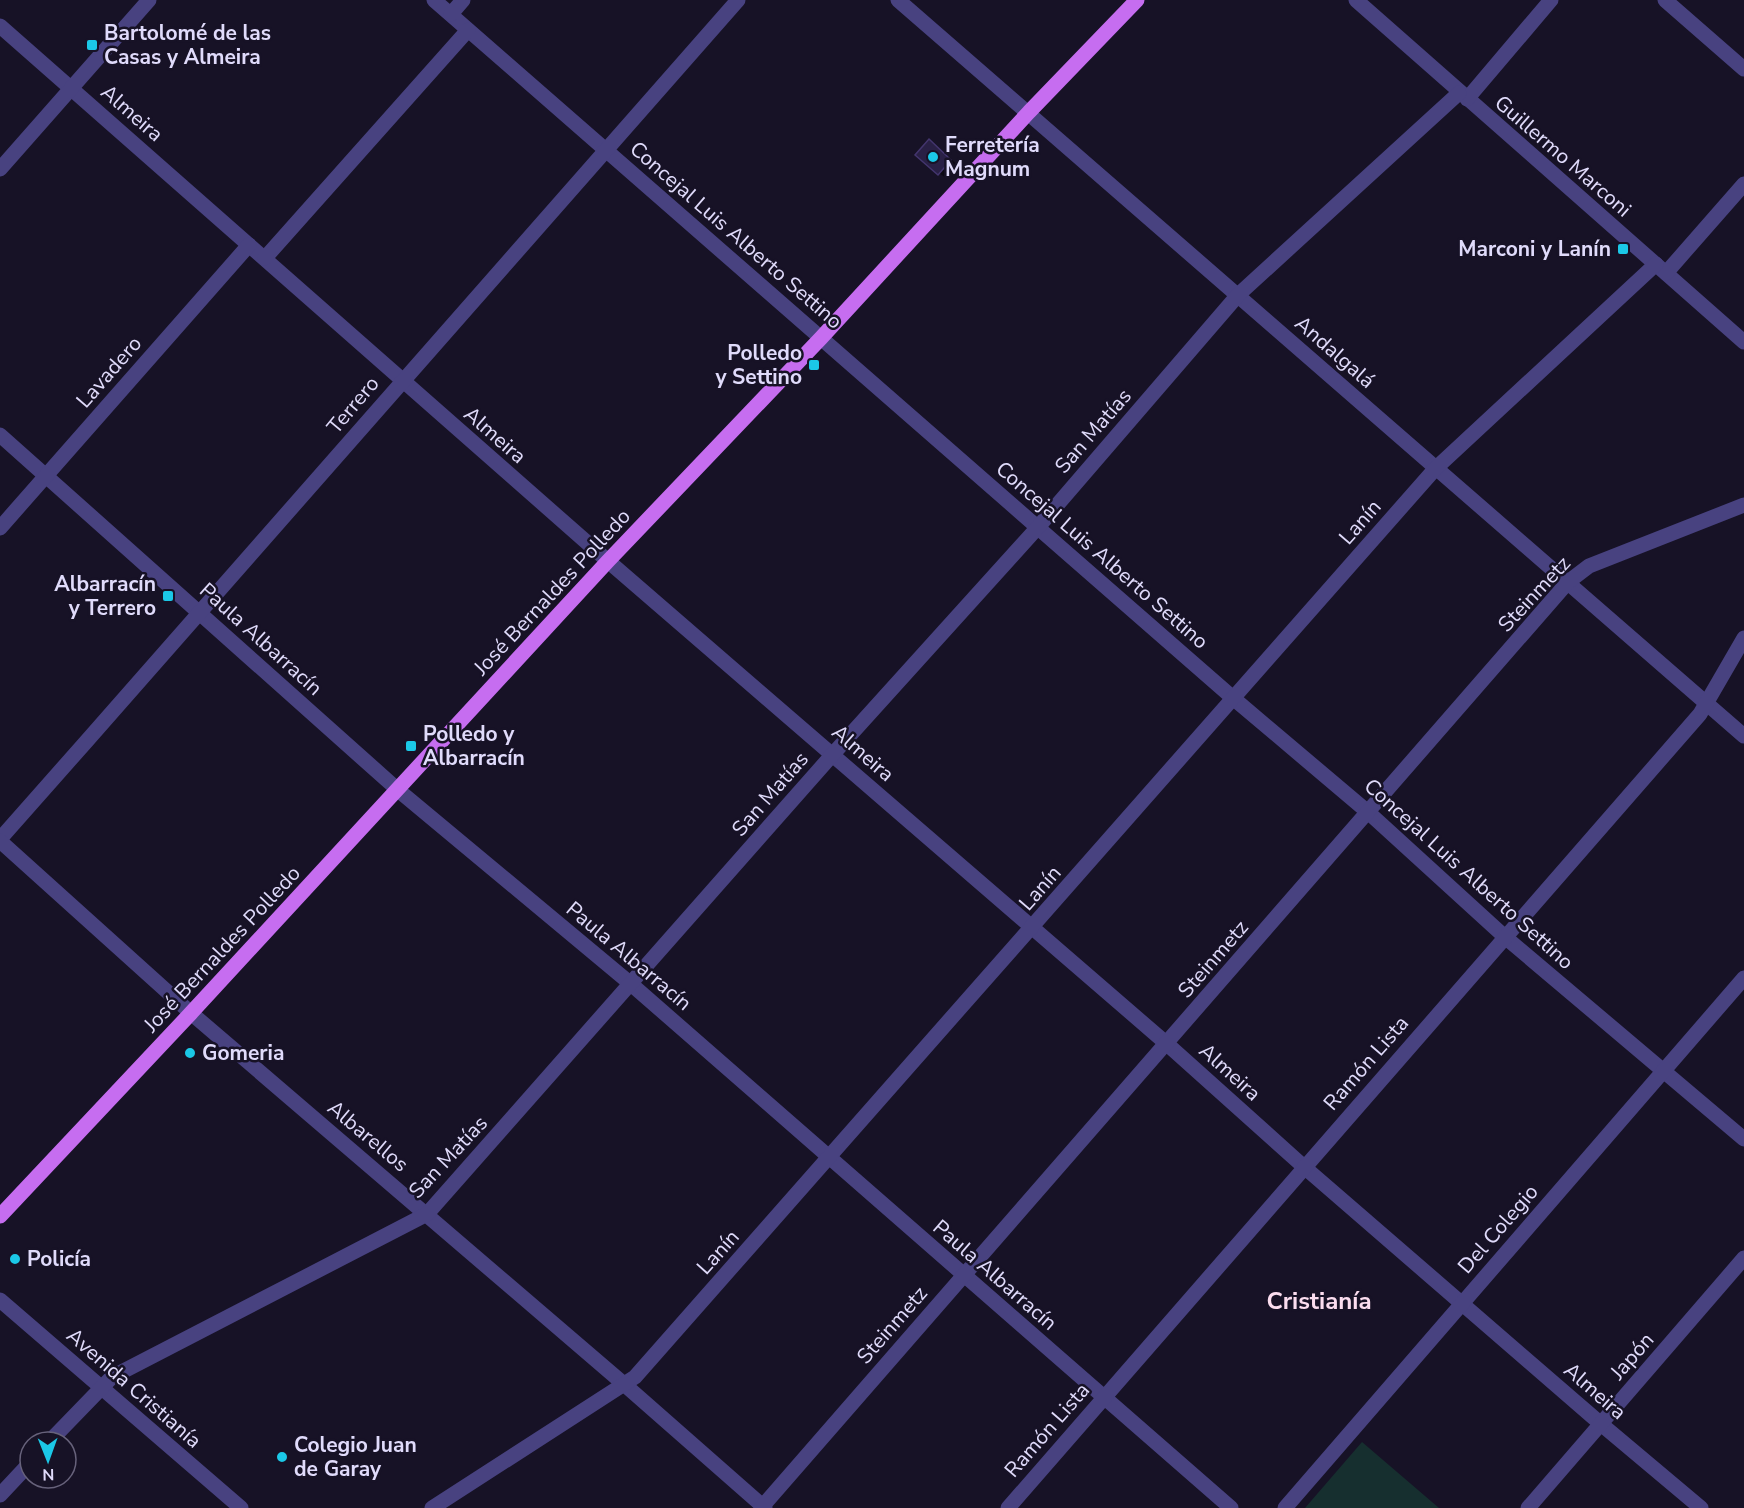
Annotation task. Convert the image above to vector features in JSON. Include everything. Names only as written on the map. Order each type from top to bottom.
[{"type":"main road","name":"José Bernaldes Polledo","points":[[0,1215],[191,1013],[608,561],[821,338],[1029,112],[1137,0]]},
{"type":"street","points":[[0,170],[149,0]]},
{"type":"street","name":"Concejal Luis Alberto Settino","points":[[434,0],[1039,526],[1233,698],[1369,813],[1504,936],[1744,1139]]},
{"type":"street","points":[[451,14],[463,0]]},
{"type":"street","name":"Terrero","points":[[0,840],[252,556],[401,381],[738,0]]},
{"type":"street","name":"Andalgalá","points":[[898,0],[1744,735]]},
{"type":"street","name":"Guillermo Marconi","points":[[1356,0],[1744,342]]},
{"type":"street","name":"San Matías","points":[[60,1430],[101,1387],[128,1368],[427,1214],[832,754],[1039,526],[1238,295],[1463,96],[1551,0]]},
{"type":"street","points":[[1665,0],[1744,69]]},
{"type":"street","name":"Almeira","points":[[0,26],[265,258],[401,381],[1167,1044],[1303,1166],[1601,1425],[1701,1508]]},
{"type":"street","points":[[265,258],[468,30]]},
{"type":"street","name":"Lanín","points":[[432,1508],[625,1385],[1032,929],[1435,468],[1661,269],[1744,184]]},
{"type":"street","name":"Lavadero","points":[[0,528],[249,245]]},
{"type":"street","name":"Paula Albarracín","points":[[0,435],[398,790],[631,984],[1231,1508]]},
{"type":"street","name":"Steinmetz","points":[[763,1507],[1568,582],[1589,566],[1744,505]]},
{"type":"street","name":"Ramón Lista","points":[[1008,1508],[1303,1166],[1700,714],[1744,638]]},
{"type":"street","name":"Albarellos","points":[[0,840],[191,1013],[427,1214],[763,1507]]},
{"type":"street","name":"Del Colegio","points":[[1285,1508],[1744,978]]},
{"type":"street","name":"Japón","points":[[1528,1508],[1744,1258]]},
{"type":"street","name":"Avenida Cristianía","points":[[0,1300],[241,1508]]},
{"type":"street","points":[[0,1495],[18,1476]]},
{"type":"green space","points":[[1362,1442],[1439,1508],[1305,1508]]},
{"type":"building","name":"Ferretería Magnum","points":[[929,139],[951,160],[938,175],[915,155]]},
{"type":"place","name":"Bartolomé de las Casas y Almeira","points":[[92,45]]},
{"type":"place","name":"Ferretería Magnum","points":[[933,157]]},
{"type":"place","name":"Marconi y Lanín","points":[[1623,249]]},
{"type":"place","name":"Polledo y Settino","points":[[814,365]]},
{"type":"place","name":"Albarracín y Terrero","points":[[168,596]]},
{"type":"place","name":"Polledo y Albarracín","points":[[411,746]]},
{"type":"place","name":"Gomeria","points":[[190,1053]]},
{"type":"place","name":"Policía","points":[[15,1259]]},
{"type":"place","name":"Colegio Juan de Garay","points":[[282,1457]]},
{"type":"district","name":"Cristianía","points":[[1319,1301]]}]
